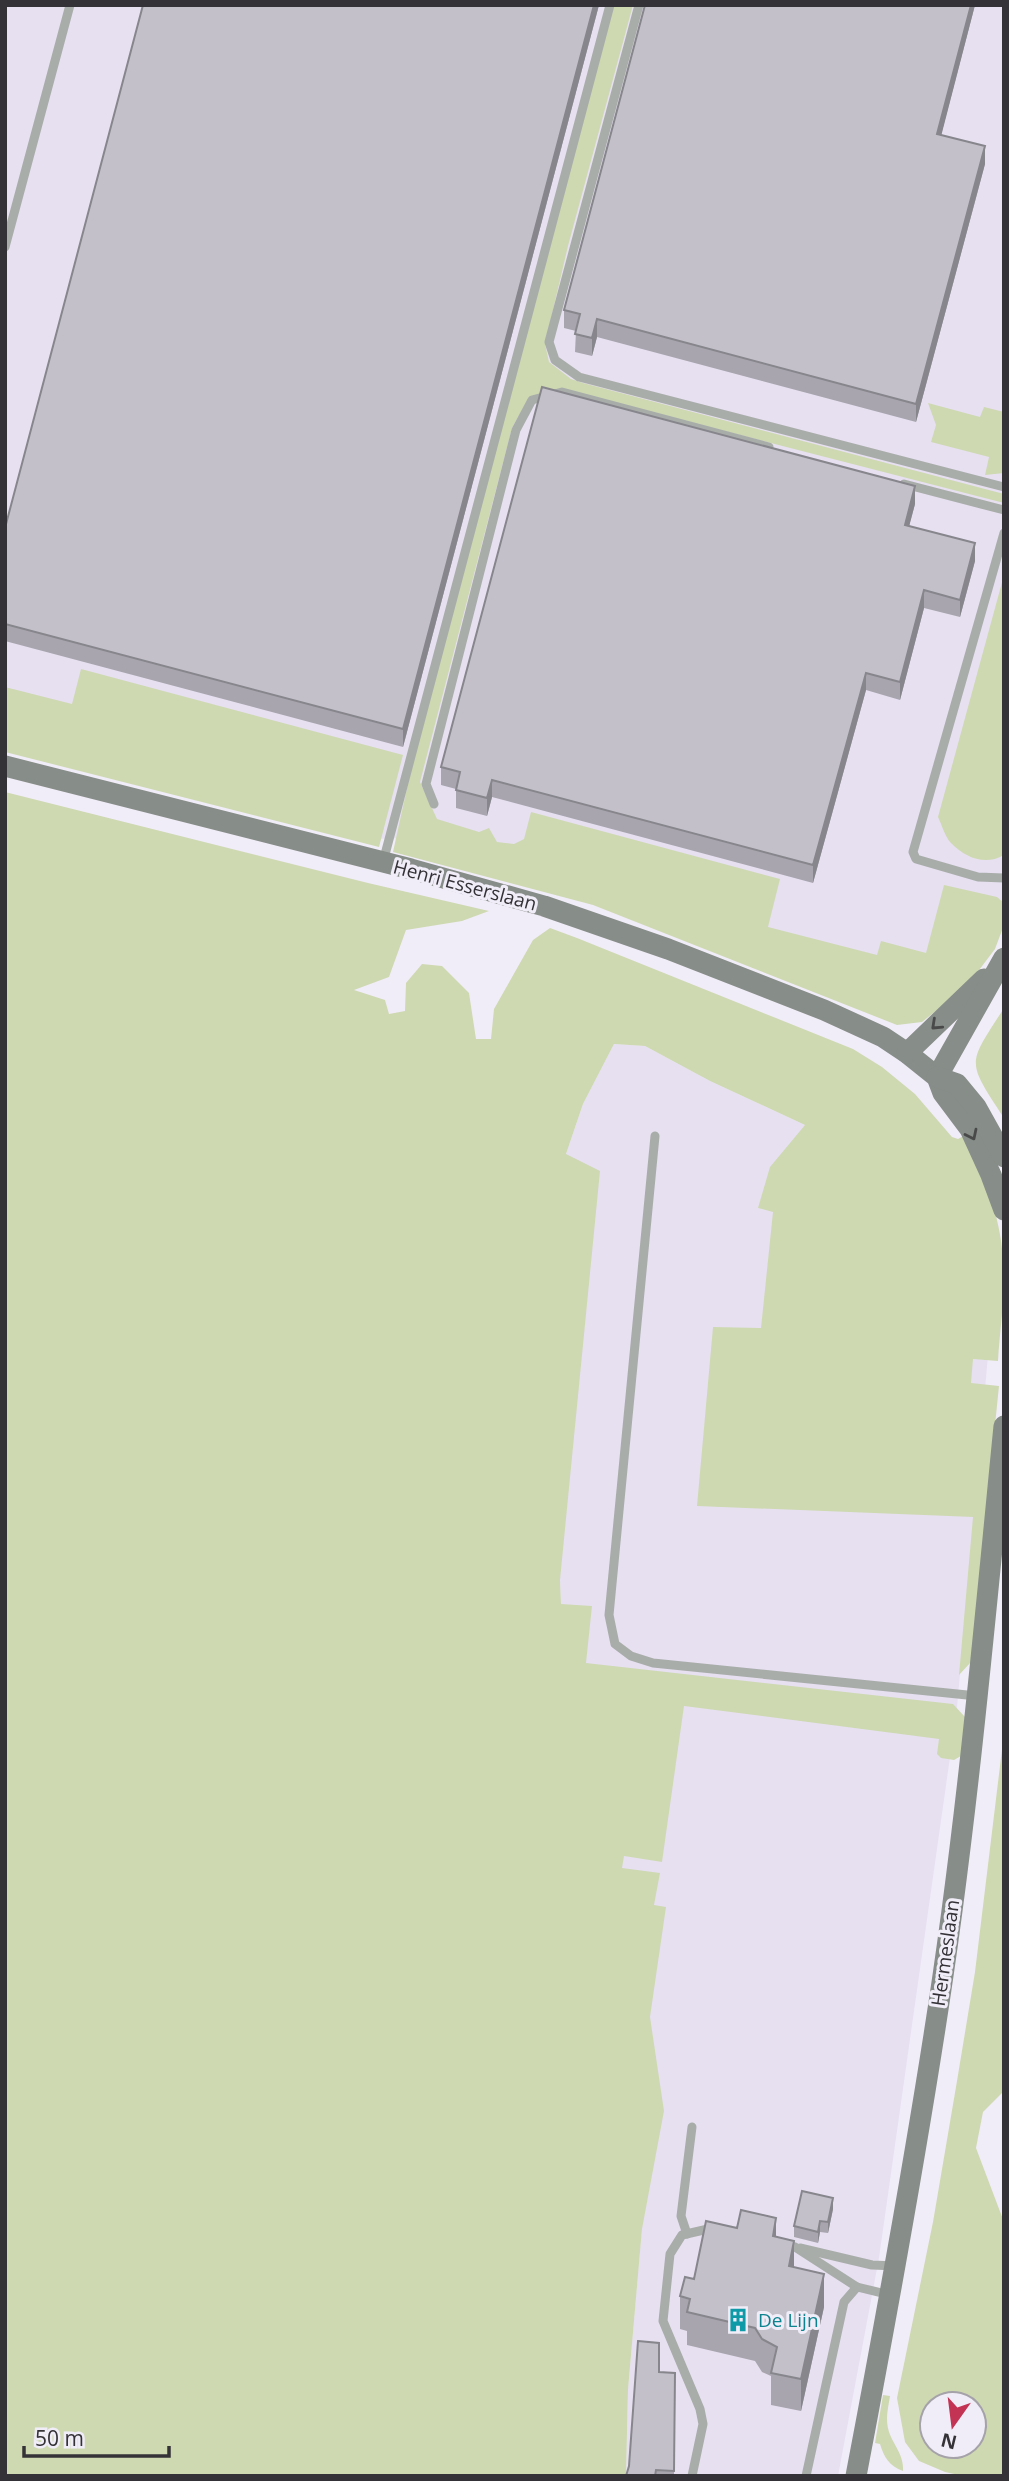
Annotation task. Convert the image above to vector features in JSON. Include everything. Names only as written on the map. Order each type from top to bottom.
[{"type":"street","name":"Henri Esserslaan","points":[[5,766],[383,862],[544,906],[668,949],[824,1010],[883,1037],[907,1052]]},
{"type":"street","points":[[1002,961],[907,1052],[937,1077],[957,1084],[975,1107],[1004,1157]]},
{"type":"street","points":[[1002,961],[937,1077],[943,1093],[970,1129],[1004,1210]]},
{"type":"street","name":"Hermeslaan","points":[[856,2476],[935,2033],[978,1696],[1004,1426]]},
{"type":"lane","points":[[5,247],[70,5]]},
{"type":"lane","points":[[383,862],[610,5]]},
{"type":"lane","points":[[639,5],[549,342],[555,360],[579,377],[1004,487]]},
{"type":"lane","points":[[434,804],[426,784],[516,429],[532,400],[562,392],[776,450]]},
{"type":"lane","points":[[897,482],[1004,510]]},
{"type":"lane","points":[[1004,533],[913,852],[916,859],[978,877],[1004,878]]},
{"type":"lane","points":[[655,1136],[609,1615],[615,1644],[631,1656],[653,1663],[978,1696]]},
{"type":"lane","points":[[687,2234],[681,2216],[692,2127]]},
{"type":"lane","points":[[692,2476],[703,2424],[700,2409],[663,2321],[670,2254],[682,2235],[708,2229],[721,2231]]},
{"type":"lane","points":[[770,2242],[873,2265],[895,2266]]},
{"type":"lane","points":[[795,2247],[857,2287],[890,2295]]},
{"type":"lane","points":[[806,2476],[844,2302],[857,2287]]},
{"type":"shaded area","points":[[5,5],[1004,5],[1004,704],[996,826],[1004,870],[1004,889],[1000,925],[964,977],[403,838],[375,839],[5,743]]},
{"type":"shaded area","points":[[614,1044],[645,1046],[710,1081],[805,1125],[995,1276],[957,1708],[879,2258],[838,2476],[626,2476],[628,2390],[641,2239],[650,2076],[563,1654],[560,1580],[566,1154],[583,1104]]},
{"type":"green space","points":[[613,5],[633,5],[568,246],[545,344],[549,362],[571,379],[583,383],[1004,494],[1004,503],[565,390],[538,396],[527,404],[512,428],[420,782],[437,819],[479,832],[489,828],[497,842],[514,844],[524,839],[531,812],[780,879],[768,927],[877,955],[881,941],[926,953],[944,885],[997,897],[1004,903],[1004,925],[995,949],[967,986],[922,1022],[897,1025],[593,905],[393,852],[411,770]]},
{"type":"green space","points":[[928,403],[980,417],[984,407],[1004,412],[1004,473],[985,475],[989,457],[931,442],[936,425]]},
{"type":"green space","points":[[1004,575],[1004,855],[983,860],[963,853],[951,843],[938,817]]},
{"type":"green space","points":[[81,669],[403,755],[379,847],[5,752],[5,687],[72,704]]},
{"type":"green space","points":[[5,792],[489,911],[462,921],[406,930],[389,977],[354,990],[385,1000],[389,1014],[405,1011],[406,983],[422,964],[442,966],[469,993],[476,1039],[491,1039],[494,1009],[533,940],[550,928],[577,938],[853,1049],[882,1067],[915,1094],[952,1137],[958,1139],[965,1135],[985,1180],[995,1210],[1001,1242],[1003,1297],[998,1361],[973,1359],[971,1383],[999,1386],[971,1662],[959,1675],[973,1517],[697,1506],[713,1327],[761,1328],[773,1212],[758,1208],[770,1167],[805,1125],[710,1081],[645,1046],[614,1044],[583,1104],[566,1154],[600,1171],[560,1580],[561,1604],[592,1606],[586,1663],[953,1704],[965,1717],[961,1756],[954,1760],[941,1758],[937,1754],[939,1739],[684,1706],[662,1862],[624,1856],[622,1868],[660,1873],[654,1905],[666,1907],[650,2017],[664,2111],[642,2229],[628,2390],[626,2476],[5,2476]]},
{"type":"green space","points":[[1004,1008],[1004,1118],[983,1084],[976,1063],[983,1041]]},
{"type":"green space","points":[[1004,1733],[1004,2091],[983,2112],[976,2148],[1004,2222],[1004,2476],[963,2476],[945,2472],[918,2460],[988,2460],[988,2390],[918,2390],[918,2460],[905,2442],[897,2398],[933,2222],[975,1972]]},
{"type":"green space","points":[[883,2395],[890,2396],[888,2427],[900,2455],[903,2471],[891,2464],[880,2444],[875,2443]]},
{"type":"building","points":[[143,5],[594,5],[403,729],[5,624],[5,528]]},
{"type":"building","points":[[645,5],[971,5],[937,134],[985,146],[916,404],[597,319],[592,338],[575,334],[580,314],[564,310]]},
{"type":"building","points":[[542,387],[915,486],[905,525],[975,543],[960,600],[924,590],[900,682],[866,673],[813,865],[492,780],[487,798],[456,790],[460,772],[441,767]]},
{"type":"building","points":[[802,2191],[833,2198],[828,2222],[820,2221],[818,2232],[794,2226]]},
{"type":"building","name":"De Lijn","points":[[741,2210],[776,2218],[773,2236],[794,2241],[789,2266],[824,2274],[801,2379],[771,2373],[777,2347],[762,2339],[755,2328],[687,2312],[690,2299],[680,2296],[685,2277],[694,2279],[706,2221],[737,2228]]},
{"type":"building","points":[[638,2341],[659,2343],[659,2372],[675,2373],[674,2471],[656,2470],[655,2476],[626,2476],[629,2466]]},
{"type":"place","name":"De Lijn","points":[[738,2320]]}]
